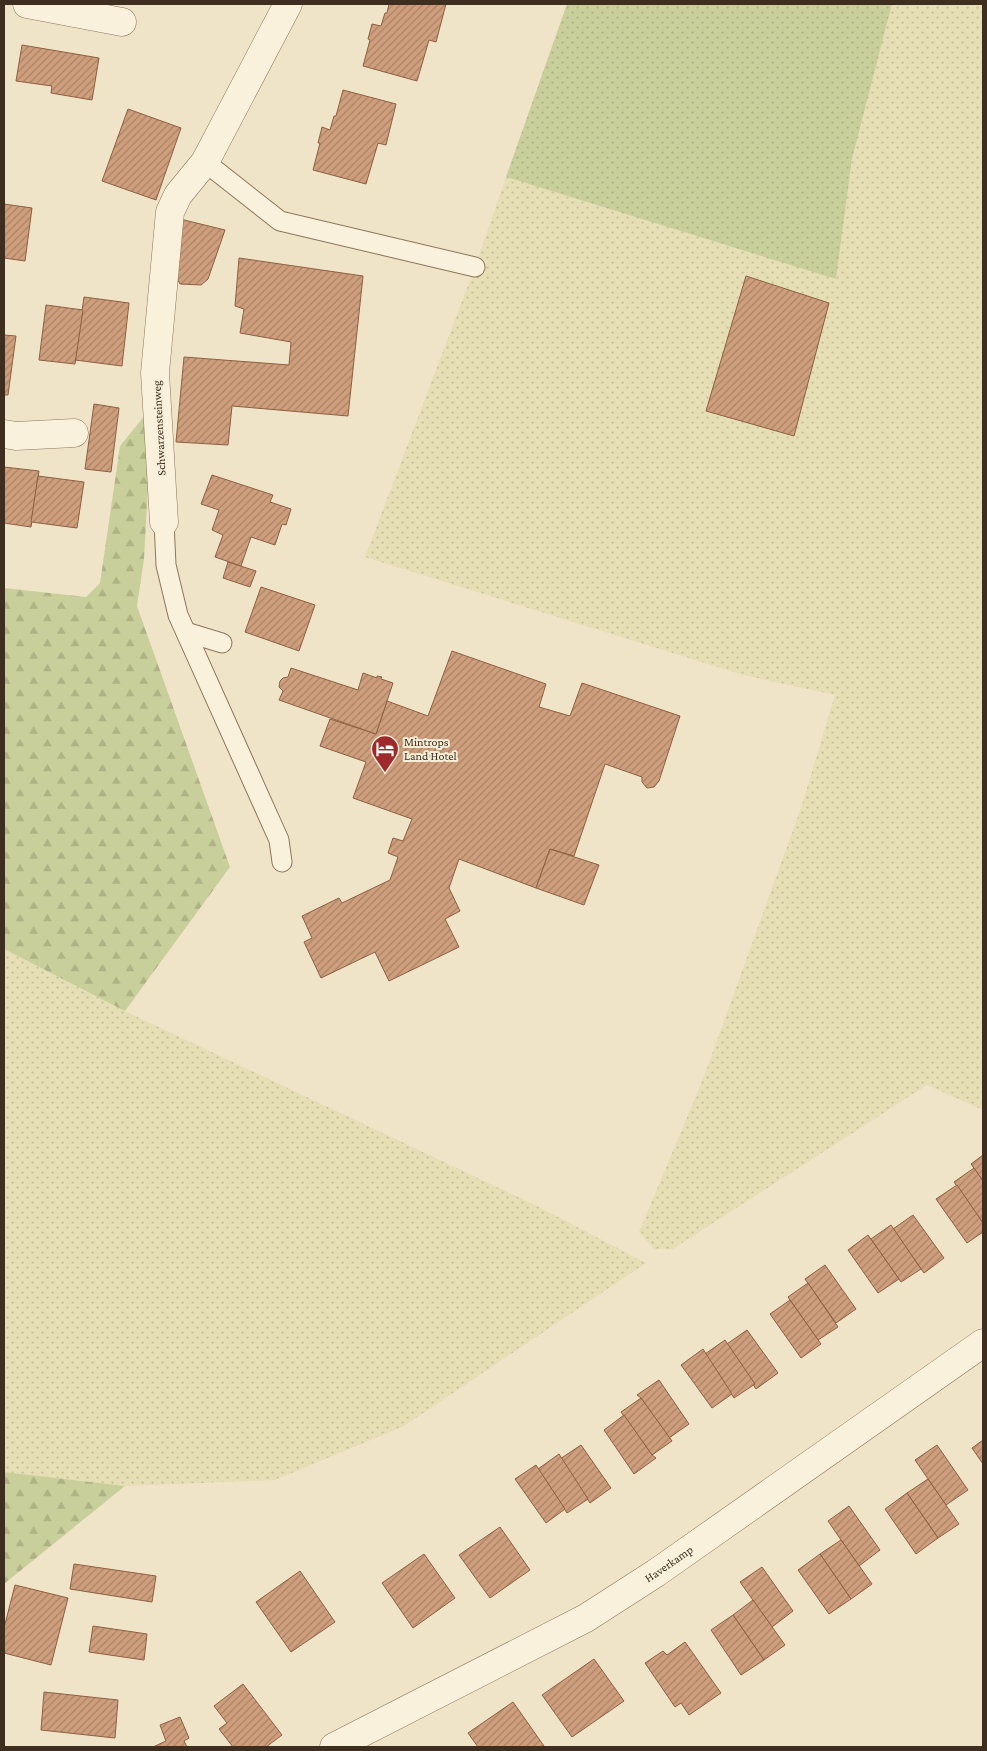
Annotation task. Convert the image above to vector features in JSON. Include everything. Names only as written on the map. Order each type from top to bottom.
[{"type":"street","points":[[27,4],[122,22]]},
{"type":"street","name":"Schwarzensteinweg","points":[[164,522],[155,373],[170,212],[178,195],[205,162],[288,4]]},
{"type":"street","points":[[4,434],[16,436],[74,433]]},
{"type":"street","name":"Haverkamp","points":[[334,1747],[586,1618],[656,1573],[983,1343]]},
{"type":"lane","points":[[205,162],[280,221],[475,267]]},
{"type":"lane","name":"Schwarzensteinweg","points":[[164,522],[166,565],[178,615],[279,840],[282,862]]},
{"type":"lane","points":[[186,632],[222,643]]},
{"type":"shaded area","points":[[892,4],[983,4],[983,1110],[927,1085],[673,1249],[654,1249],[639,1232],[703,1079],[801,808],[835,695],[743,675],[365,557],[475,267],[506,177],[836,278],[852,159]]},
{"type":"shaded area","points":[[4,949],[125,1011],[537,1206],[646,1263],[404,1426],[275,1480],[125,1486],[4,1472]]},
{"type":"green space","points":[[567,4],[892,4],[852,159],[836,279],[506,177]]},
{"type":"green space","points":[[146,414],[150,449],[144,559],[137,606],[230,867],[125,1011],[4,949],[4,588],[86,597],[100,583],[120,446]]},
{"type":"green space","points":[[4,1472],[125,1486],[4,1584]]},
{"type":"building","points":[[389,4],[446,4],[436,42],[429,40],[417,81],[363,66],[372,24],[381,26]]},
{"type":"building","points":[[22,45],[99,58],[92,100],[51,93],[52,86],[16,81]]},
{"type":"building","points":[[343,90],[396,104],[386,145],[378,143],[366,184],[313,170],[322,127],[330,130]]},
{"type":"building","points":[[128,109],[181,128],[156,200],[102,181]]},
{"type":"building","points":[[4,204],[32,208],[25,261],[4,258]]},
{"type":"building","points":[[180,219],[225,230],[208,279],[201,285],[180,284],[173,271]]},
{"type":"building","points":[[239,258],[363,276],[348,416],[232,406],[228,445],[176,442],[184,357],[289,365],[291,342],[240,333],[244,309],[235,306]]},
{"type":"building","points":[[746,276],[829,303],[794,436],[706,411]]},
{"type":"building","points":[[84,297],[129,303],[122,366],[75,360]]},
{"type":"building","points":[[46,305],[83,310],[75,364],[39,360]]},
{"type":"building","points":[[4,335],[16,336],[8,395],[4,395]]},
{"type":"building","points":[[94,404],[119,408],[111,472],[85,469]]},
{"type":"building","points":[[4,467],[39,471],[31,527],[4,523]]},
{"type":"building","points":[[212,475],[273,495],[270,502],[291,509],[286,525],[282,524],[275,545],[251,537],[241,566],[215,557],[223,535],[212,530],[219,510],[201,504]]},
{"type":"building","points":[[38,476],[84,482],[77,528],[31,522]]},
{"type":"building","points":[[228,562],[256,571],[250,587],[223,578]]},
{"type":"building","points":[[261,587],[315,605],[299,651],[245,632]]},
{"type":"building","points":[[452,651],[546,684],[539,707],[570,716],[582,683],[680,716],[659,781],[654,787],[647,788],[642,782],[642,777],[605,764],[574,856],[550,849],[536,888],[459,859],[449,888],[460,911],[445,919],[459,947],[389,981],[375,952],[321,978],[304,942],[312,938],[302,916],[339,898],[342,903],[390,880],[398,857],[388,853],[393,838],[403,841],[412,819],[353,798],[366,762],[320,746],[330,719],[376,734],[387,701],[428,716]]},
{"type":"building","points":[[291,668],[358,690],[363,673],[377,678],[377,676],[382,677],[381,679],[393,683],[376,734],[279,700],[283,691],[279,687],[280,681],[288,677]]},
{"type":"building","points":[[550,849],[599,865],[584,905],[536,888]]},
{"type":"building","points":[[983,1155],[983,1181],[971,1164]]},
{"type":"building","points":[[974,1168],[983,1181],[983,1223],[954,1182]]},
{"type":"building","points":[[957,1185],[983,1223],[983,1232],[967,1243],[936,1199]]},
{"type":"building","points":[[913,1215],[944,1258],[924,1273],[893,1229]]},
{"type":"building","points":[[891,1225],[921,1269],[901,1282],[871,1239]]},
{"type":"building","points":[[868,1235],[899,1279],[878,1293],[848,1250]]},
{"type":"building","points":[[825,1265],[856,1309],[836,1323],[805,1279]]},
{"type":"building","points":[[808,1283],[838,1327],[818,1340],[788,1297]]},
{"type":"building","points":[[790,1300],[821,1344],[801,1358],[770,1314]]},
{"type":"building","points":[[747,1330],[778,1373],[756,1389],[727,1344]]},
{"type":"building","points":[[725,1340],[755,1384],[734,1398],[705,1354]]},
{"type":"building","points":[[703,1349],[732,1394],[712,1408],[681,1365]]},
{"type":"building","points":[[659,1380],[689,1424],[669,1438],[637,1395]]},
{"type":"building","points":[[641,1398],[672,1441],[652,1455],[621,1412]]},
{"type":"building","points":[[624,1415],[656,1458],[634,1474],[604,1430]]},
{"type":"building","points":[[983,1440],[983,1464],[972,1448]]},
{"type":"building","points":[[581,1445],[611,1488],[590,1503],[560,1459]]},
{"type":"building","points":[[937,1445],[968,1490],[946,1505],[915,1460]]},
{"type":"building","points":[[559,1454],[588,1499],[567,1513],[538,1469]]},
{"type":"building","points":[[536,1465],[565,1509],[546,1523],[515,1479]]},
{"type":"building","points":[[928,1479],[959,1524],[938,1538],[907,1493]]},
{"type":"building","points":[[907,1493],[938,1538],[916,1554],[885,1509]]},
{"type":"building","points":[[849,1506],[880,1550],[859,1566],[828,1521]]},
{"type":"building","points":[[500,1527],[530,1570],[490,1598],[459,1555]]},
{"type":"building","points":[[841,1540],[872,1584],[851,1599],[820,1554]]},
{"type":"building","points":[[424,1554],[455,1598],[413,1628],[382,1583]]},
{"type":"building","points":[[820,1554],[851,1599],[829,1614],[798,1570]]},
{"type":"building","points":[[74,1564],[156,1576],[152,1602],[70,1589]]},
{"type":"building","points":[[762,1567],[793,1611],[772,1627],[740,1582]]},
{"type":"building","points":[[300,1571],[335,1622],[291,1652],[256,1602]]},
{"type":"building","points":[[15,1585],[68,1598],[51,1665],[4,1653],[4,1628]]},
{"type":"building","points":[[753,1600],[785,1645],[764,1660],[733,1615]]},
{"type":"building","points":[[733,1615],[764,1660],[741,1675],[711,1630]]},
{"type":"building","points":[[93,1626],[147,1634],[144,1660],[89,1652]]},
{"type":"building","points":[[685,1642],[721,1693],[689,1715],[681,1703],[675,1707],[645,1663],[663,1651],[667,1655]]},
{"type":"building","points":[[594,1659],[624,1701],[572,1737],[542,1695]]},
{"type":"building","points":[[243,1684],[282,1735],[266,1747],[233,1747],[219,1729],[227,1723],[214,1706]]},
{"type":"building","points":[[44,1692],[118,1700],[115,1738],[41,1730]]},
{"type":"building","points":[[513,1702],[544,1746],[478,1747],[468,1733]]},
{"type":"building","points":[[180,1717],[189,1738],[184,1741],[187,1747],[153,1747],[166,1741],[160,1725]]},
{"type":"place","name":"Mintrops Land Hotel","points":[[385,773]]}]
